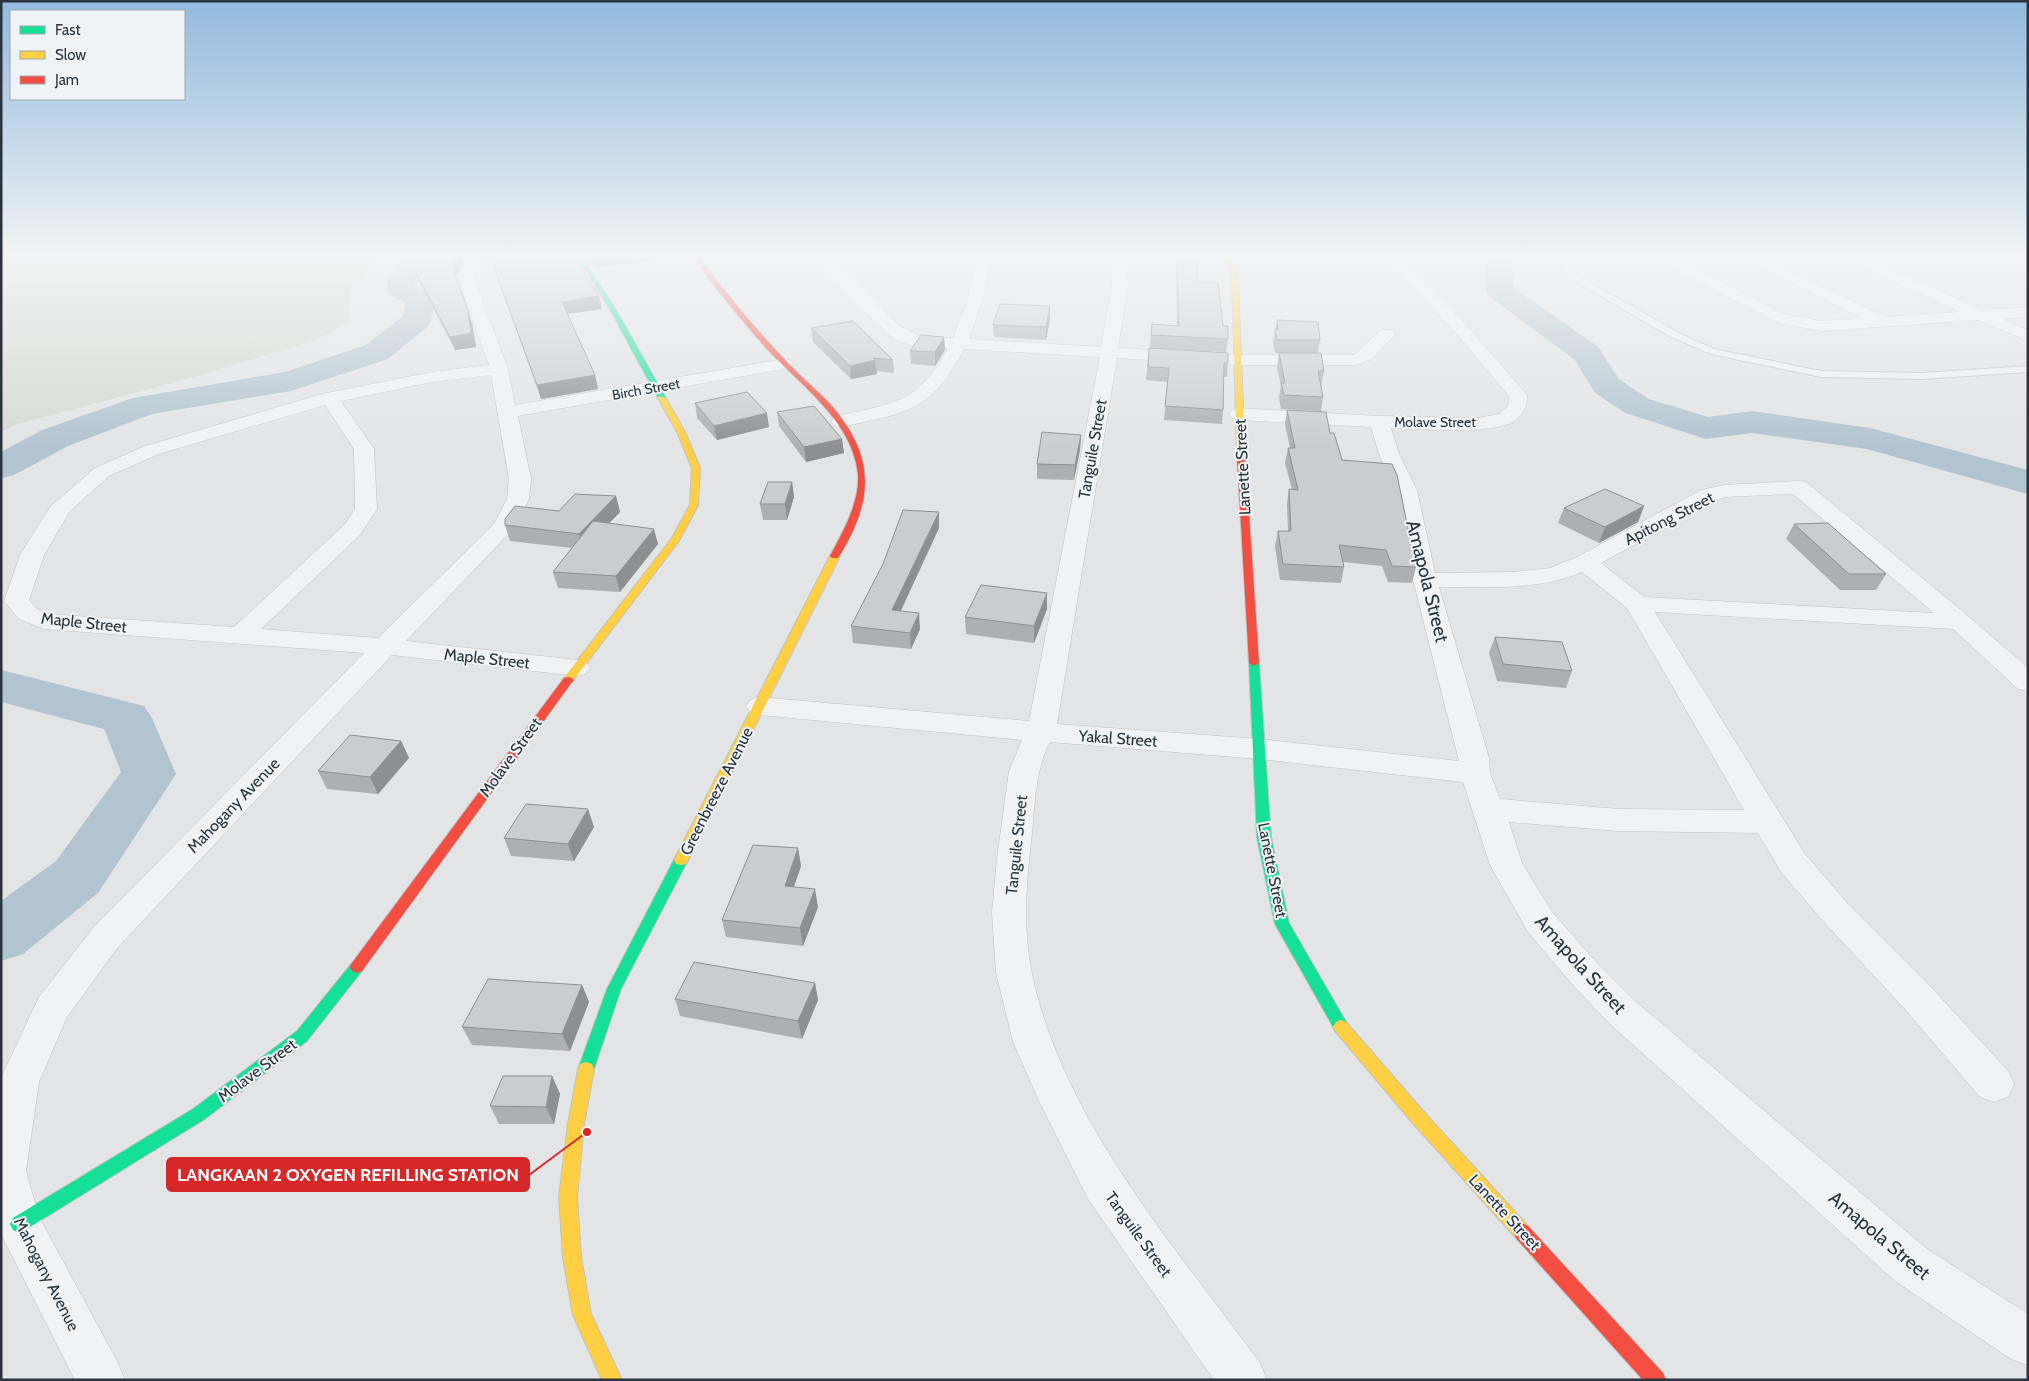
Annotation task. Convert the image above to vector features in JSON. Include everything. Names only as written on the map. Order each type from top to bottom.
[{"type":"street","name":"Mahogany Avenue","points":[[101,1380],[10,1229],[5,1171],[19,1082],[52,1008],[106,937],[441,589],[504,527],[518,498],[520,479],[498,369],[481,321]]},
{"type":"street","name":"Molave Street","points":[[10,1229],[199,1114],[302,1036],[361,962],[577,668],[676,539],[694,506],[696,468],[682,434],[619,321]]},
{"type":"street","name":"Greenbreeze Avenue","points":[[612,1380],[582,1315],[572,1256],[568,1197],[576,1124],[587,1062],[614,989],[760,706],[852,522],[861,491],[861,464],[841,421],[813,390],[784,364],[748,321]]},
{"type":"street","points":[[886,321],[898,334],[918,341],[959,345],[1236,360],[1357,360],[1366,357],[1387,334]]},
{"type":"street","points":[[841,421],[905,404],[926,392],[938,378],[959,345],[969,321]]},
{"type":"street","name":"Tanguile Street","points":[[1114,321],[1041,732],[1031,750],[1024,771],[1013,858],[1009,913],[1014,973],[1032,1042],[1053,1088],[1103,1184],[1243,1380]]},
{"type":"street","name":"Lanette Street","points":[[1236,321],[1236,360],[1264,837],[1282,924],[1341,1026],[1417,1116],[1535,1244],[1656,1380]]},
{"type":"street","name":"Molave Street","points":[[1239,414],[1379,422],[1478,424],[1506,418],[1517,407],[1518,395],[1455,321]]},
{"type":"street","points":[[1797,321],[1821,326],[1893,321]]},
{"type":"street","points":[[1995,321],[2028,336]]},
{"type":"street","name":"Birch Street","points":[[507,412],[656,388],[784,364]]},
{"type":"street","name":"Maple Street","points":[[498,369],[432,377],[328,398],[152,450],[102,472],[60,507],[32,555],[16,601],[28,614],[44,621],[387,647],[577,668]]},
{"type":"street","points":[[240,635],[352,530],[366,509],[364,448],[328,398]]},
{"type":"street","name":"Amapola Street","points":[[1379,422],[1389,454],[1406,490],[1425,580],[1474,758],[1474,774],[1489,809],[1506,865],[1540,922],[1584,973],[1622,1012],[1911,1265],[2028,1342]]},
{"type":"street","name":"Apitong Street","points":[[1425,580],[1514,579],[1555,574],[1585,562],[1710,495],[1724,490],[1798,487],[1959,622],[2028,683]]},
{"type":"street","points":[[1585,562],[1637,604],[1767,822],[1794,863],[1836,913],[1994,1084]]},
{"type":"street","points":[[1637,604],[1959,622]]},
{"type":"street","name":"Yakal Street","points":[[760,706],[1041,732],[1258,748],[1474,774]]},
{"type":"street","points":[[1489,809],[1619,820],[1767,822]]},
{"type":"lane","points":[[1650,321],[1711,351],[1821,374],[1922,376],[2028,369]]},
{"type":"shaded area","points":[[1,321],[349,321],[316,340],[187,379],[17,424],[1,432]]},
{"type":"building","points":[[442,321],[469,321],[471,333],[450,337]]},
{"type":"building","points":[[514,321],[571,321],[595,375],[537,385]]},
{"type":"building","points":[[853,321],[893,360],[873,358],[875,360],[850,366],[811,328]]},
{"type":"building","points":[[994,321],[1047,321],[1046,327],[993,325]]},
{"type":"building","points":[[1179,321],[1222,321],[1223,326],[1228,326],[1228,339],[1151,335],[1152,324],[1179,326]]},
{"type":"building","points":[[1277,321],[1318,322],[1320,340],[1277,340],[1275,329],[1278,330]]},
{"type":"building","points":[[921,335],[944,337],[935,352],[910,351]]},
{"type":"building","points":[[1149,348],[1228,353],[1228,363],[1224,363],[1223,410],[1165,406],[1169,368],[1148,367]]},
{"type":"building","points":[[1279,353],[1321,353],[1324,371],[1318,371],[1323,397],[1284,395],[1281,383],[1285,383]]},
{"type":"building","points":[[747,392],[767,413],[714,426],[695,403]]},
{"type":"building","points":[[814,406],[842,439],[804,447],[777,412]]},
{"type":"building","points":[[1287,410],[1326,412],[1330,433],[1334,433],[1342,460],[1392,464],[1397,475],[1416,567],[1392,566],[1386,550],[1339,545],[1344,567],[1283,564],[1278,531],[1291,531],[1289,489],[1298,490],[1288,448],[1295,448]]},
{"type":"building","points":[[1042,432],[1081,435],[1075,465],[1037,464]]},
{"type":"building","points":[[768,482],[792,482],[785,504],[760,504]]},
{"type":"building","points":[[1605,489],[1644,506],[1605,527],[1564,508]]},
{"type":"building","points":[[575,494],[616,496],[579,534],[505,525],[505,519],[515,506],[559,511]]},
{"type":"building","points":[[903,510],[939,512],[892,610],[919,613],[910,633],[851,626],[883,564]]},
{"type":"building","points":[[593,521],[654,529],[616,576],[553,572]]},
{"type":"building","points":[[1828,523],[1886,574],[1849,574],[1794,524]]},
{"type":"building","points":[[981,585],[1047,593],[1034,626],[965,617]]},
{"type":"building","points":[[1495,637],[1562,642],[1572,671],[1503,664]]},
{"type":"building","points":[[350,735],[401,741],[370,777],[318,771]]},
{"type":"building","points":[[526,804],[588,809],[568,844],[504,838]]},
{"type":"building","points":[[753,845],[798,848],[785,886],[815,889],[800,928],[722,920]]},
{"type":"building","points":[[694,962],[815,983],[798,1021],[675,999]]},
{"type":"building","points":[[488,979],[582,985],[562,1034],[462,1027]]},
{"type":"building","points":[[503,1076],[552,1076],[546,1107],[490,1106]]},
{"type":"waterway","points":[[1,467],[55,438],[145,405],[291,381],[377,352],[415,321]]},
{"type":"waterway","points":[[1542,321],[1587,354],[1607,386],[1637,406],[1706,428],[1752,422],[1870,439],[2028,482]]},
{"type":"waterway","points":[[1,686],[126,718],[149,774],[77,877],[1,936]]},
{"type":"traffic: fast","points":[[619,321],[662,398]]},
{"type":"traffic: fast","points":[[1254,663],[1264,837],[1282,924],[1341,1027]]},
{"type":"traffic: fast","points":[[586,1069],[614,989],[681,860]]},
{"type":"traffic: fast","points":[[19,1224],[199,1114],[302,1036],[357,967]]},
{"type":"traffic: slow","points":[[1236,321],[1241,455]]},
{"type":"traffic: slow","points":[[568,680],[676,539],[694,505],[696,468],[682,434],[662,398]]},
{"type":"traffic: slow","points":[[681,860],[835,556]]},
{"type":"traffic: slow","points":[[1341,1027],[1417,1116],[1522,1232]]},
{"type":"traffic: slow","points":[[586,1069],[576,1124],[568,1197],[572,1257],[582,1315],[612,1380]]},
{"type":"traffic: jam","points":[[747,321],[787,366],[828,407],[847,433],[857,453],[862,474],[862,486],[856,511],[835,556]]},
{"type":"traffic: jam","points":[[1241,455],[1254,663]]},
{"type":"traffic: jam","points":[[357,967],[568,680]]},
{"type":"traffic: jam","points":[[1522,1232],[1656,1380]]},
{"type":"place","name":"LANGKAAN 2 OXYGEN REFILLING STATION","points":[[587,1132]]}]
